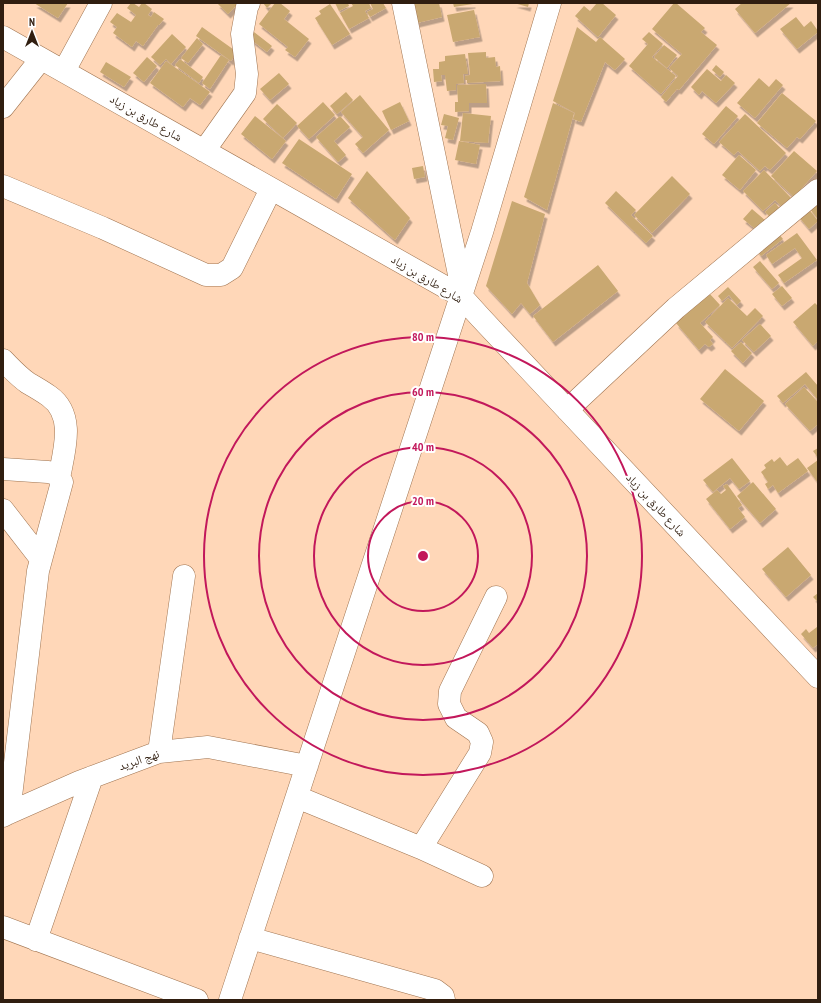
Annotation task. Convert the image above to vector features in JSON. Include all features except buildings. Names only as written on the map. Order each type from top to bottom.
[{"type":"street","points":[[64,71],[101,3]]},
{"type":"street","points":[[204,151],[245,93],[247,74],[242,34],[249,3]]},
{"type":"street","points":[[403,3],[462,293]]},
{"type":"street","points":[[230,1000],[482,232],[550,3]]},
{"type":"street","name":"شارع طارق بن زياد","points":[[3,37],[271,189],[462,293],[480,317],[818,677]]},
{"type":"street","points":[[3,107],[41,58]]},
{"type":"street","points":[[3,186],[103,228],[206,275],[221,276],[232,268],[271,189]]},
{"type":"street","points":[[567,410],[676,308],[818,190]]},
{"type":"street","points":[[3,360],[13,371],[27,382],[50,396],[61,408],[66,422],[66,435],[59,478]]},
{"type":"street","points":[[3,469],[48,472],[57,474],[62,482],[37,579],[6,815]]},
{"type":"street","points":[[3,510],[41,559]]},
{"type":"street","points":[[159,752],[184,576]]},
{"type":"street","points":[[420,848],[480,753],[482,742],[478,733],[456,718],[449,704],[450,691],[496,597]]},
{"type":"street","name":"نهج البريد","points":[[6,815],[92,777],[159,752],[208,747],[307,766]]},
{"type":"street","points":[[36,940],[92,777]]},
{"type":"street","points":[[297,797],[420,848],[482,876]]},
{"type":"street","points":[[3,927],[197,1000]]},
{"type":"street","points":[[250,938],[435,990],[443,996],[444,1000]]}]
